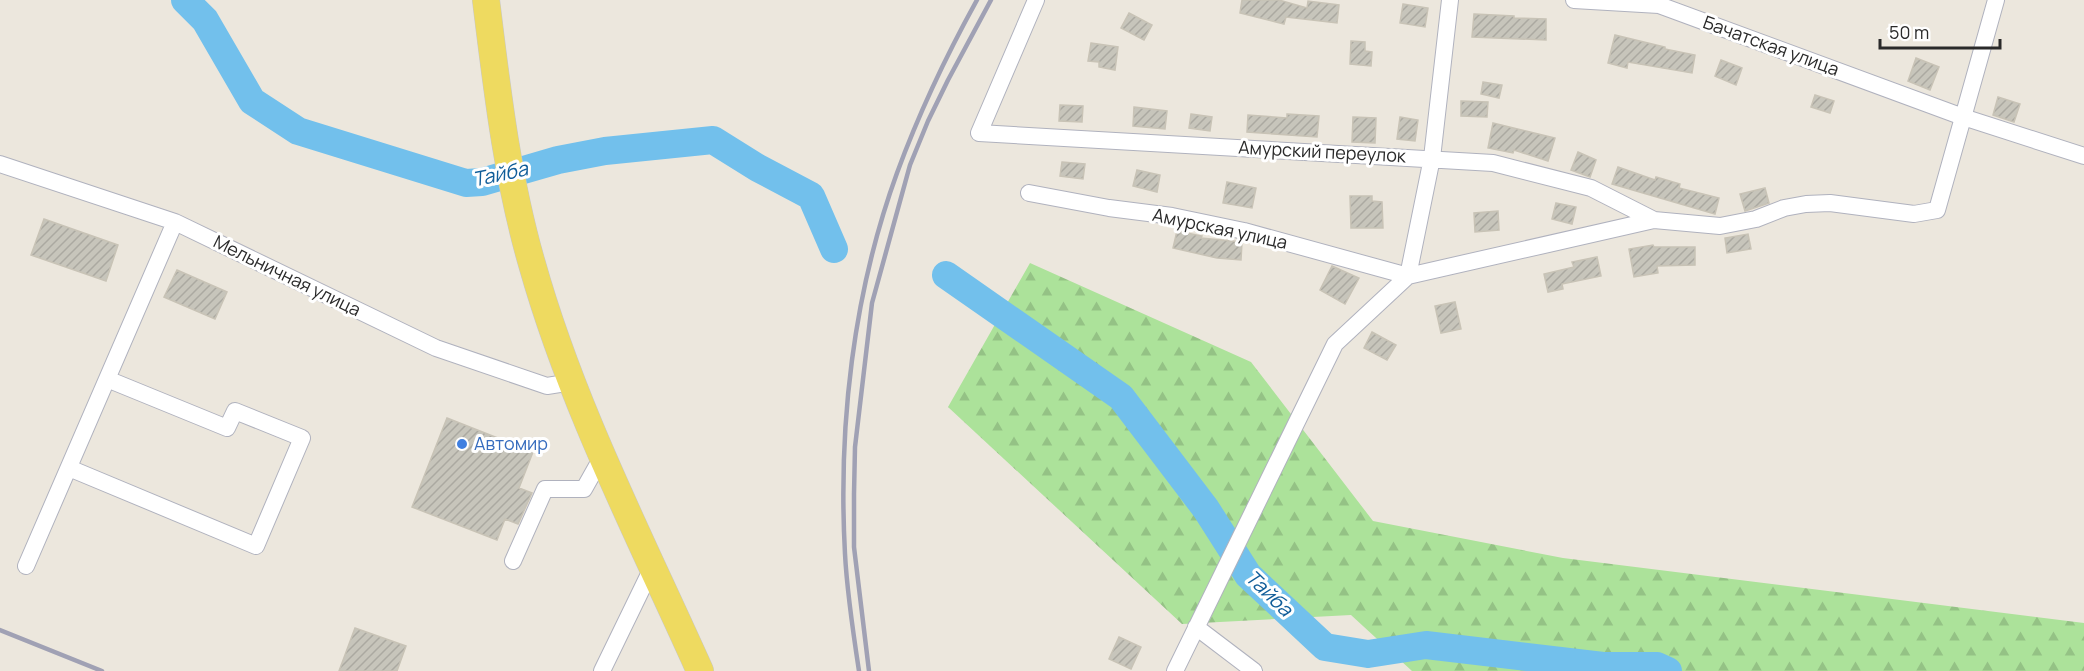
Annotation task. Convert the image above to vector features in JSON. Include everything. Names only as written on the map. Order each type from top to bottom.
[{"type":"main road","points":[[486,0],[501,123],[515,199],[532,265],[572,382],[602,457],[700,671]]},
{"type":"street","name":"Амурский переулок","points":[[1036,0],[979,133],[1493,163],[1591,188],[1654,220]]},
{"type":"street","points":[[1408,276],[1432,158],[1450,0]]},
{"type":"street","name":"Бачатская улица","points":[[1574,0],[1658,3],[1963,117],[2084,156]]},
{"type":"street","points":[[1175,671],[1335,344],[1408,276],[1654,220],[1720,226],[1756,219],[1784,208],[1830,203],[1914,214],[1937,210],[1996,0]]},
{"type":"street","name":"Мельничная улица","points":[[0,164],[176,222],[436,348],[547,386],[572,382]]},
{"type":"street","name":"Амурская улица","points":[[1029,193],[1109,208],[1172,216],[1244,231],[1408,276]]},
{"type":"street","points":[[26,566],[176,222]]},
{"type":"street","points":[[69,468],[256,546],[302,438],[235,411],[226,428],[107,379]]},
{"type":"street","points":[[513,561],[545,489],[584,489],[602,457]]},
{"type":"street","points":[[602,671],[653,566]]},
{"type":"street","points":[[1196,627],[1254,671]]},
{"type":"green space","points":[[1030,263],[1251,362],[1373,521],[1563,558],[2084,623],[2084,671],[1412,671],[1351,615],[1182,624],[948,407]]},
{"type":"building","points":[[1242,0],[1279,0],[1307,8],[1308,1],[1339,5],[1337,23],[1286,17],[1284,24],[1240,13]]},
{"type":"building","points":[[1403,4],[1428,8],[1425,27],[1400,23]]},
{"type":"building","points":[[1129,13],[1152,25],[1144,40],[1121,28]]},
{"type":"building","points":[[1474,14],[1546,19],[1546,40],[1472,37]]},
{"type":"building","points":[[1615,35],[1695,55],[1692,73],[1628,62],[1627,68],[1608,63]]},
{"type":"building","points":[[1351,41],[1365,42],[1365,51],[1372,52],[1371,66],[1350,64]]},
{"type":"building","points":[[1091,43],[1118,47],[1115,70],[1099,67],[1099,62],[1088,61]]},
{"type":"building","points":[[1916,58],[1939,67],[1930,90],[1908,81]]},
{"type":"building","points":[[1721,60],[1742,68],[1736,85],[1715,76]]},
{"type":"building","points":[[1483,82],[1502,85],[1499,98],[1481,94]]},
{"type":"building","points":[[1815,95],[1834,101],[1830,113],[1811,107]]},
{"type":"building","points":[[1998,97],[2020,104],[2014,122],[1993,115]]},
{"type":"building","points":[[1461,101],[1488,102],[1487,117],[1461,116]]},
{"type":"building","points":[[1060,105],[1083,106],[1082,122],[1059,121]]},
{"type":"building","points":[[1134,107],[1167,111],[1165,129],[1133,126]]},
{"type":"building","points":[[1191,114],[1212,117],[1210,131],[1189,128]]},
{"type":"building","points":[[1287,114],[1319,116],[1317,137],[1247,132],[1248,115],[1287,118]]},
{"type":"building","points":[[1353,117],[1376,118],[1375,143],[1352,142]]},
{"type":"building","points":[[1400,117],[1418,120],[1415,141],[1397,139]]},
{"type":"building","points":[[1493,123],[1555,138],[1548,161],[1514,150],[1513,153],[1488,148]]},
{"type":"building","points":[[1578,152],[1596,160],[1590,177],[1571,170]]},
{"type":"building","points":[[1062,162],[1085,164],[1083,179],[1060,176]]},
{"type":"building","points":[[1618,167],[1655,180],[1656,177],[1680,184],[1679,188],[1719,198],[1715,214],[1612,184]]},
{"type":"building","points":[[1137,170],[1160,175],[1157,192],[1133,186]]},
{"type":"building","points":[[1227,182],[1256,188],[1252,208],[1223,203]]},
{"type":"building","points":[[1765,188],[1769,203],[1745,211],[1740,194]]},
{"type":"building","points":[[1350,196],[1372,196],[1372,201],[1382,202],[1383,228],[1351,228]]},
{"type":"building","points":[[1556,203],[1576,207],[1572,224],[1552,219]]},
{"type":"building","points":[[1498,211],[1499,230],[1475,232],[1474,213]]},
{"type":"building","points":[[44,219],[118,245],[106,281],[31,255]]},
{"type":"building","points":[[1177,231],[1202,236],[1201,238],[1242,242],[1241,260],[1217,258],[1173,248]]},
{"type":"building","points":[[1748,234],[1751,249],[1727,253],[1725,238]]},
{"type":"building","points":[[1653,245],[1654,247],[1695,247],[1695,265],[1657,266],[1658,273],[1634,277],[1629,249]]},
{"type":"building","points":[[1597,257],[1601,276],[1562,284],[1563,289],[1548,292],[1544,274],[1574,267],[1572,262]]},
{"type":"building","points":[[1332,266],[1359,278],[1345,304],[1320,290]]},
{"type":"building","points":[[177,270],[227,292],[215,319],[164,297]]},
{"type":"building","points":[[1455,302],[1461,329],[1441,333],[1435,306]]},
{"type":"building","points":[[1372,332],[1396,345],[1387,360],[1364,348]]},
{"type":"building","points":[[447,418],[533,452],[519,488],[532,493],[518,524],[505,519],[497,540],[412,507]]},
{"type":"building","points":[[355,628],[406,646],[397,671],[339,671]]},
{"type":"building","points":[[1119,637],[1141,647],[1131,669],[1109,659]]},
{"type":"waterway","name":"Тайба","points":[[185,0],[205,20],[252,101],[298,131],[466,183],[482,182],[558,160],[605,151],[713,140],[758,168],[811,196],[834,249]]},
{"type":"waterway","name":"Тайба","points":[[946,275],[1121,397],[1206,509],[1248,575],[1325,647],[1368,654],[1426,645],[1603,666],[1657,666],[1668,671]]},
{"type":"railway","points":[[859,671],[847,583],[843,506],[847,409],[859,313],[869,266],[897,173],[934,85],[977,0]]},
{"type":"railway","points":[[869,671],[854,547],[854,494],[855,447],[872,303],[910,165],[948,80],[991,0]]},
{"type":"railway","points":[[0,630],[102,671]]},
{"type":"place","name":"Автомир","points":[[462,444]]}]
